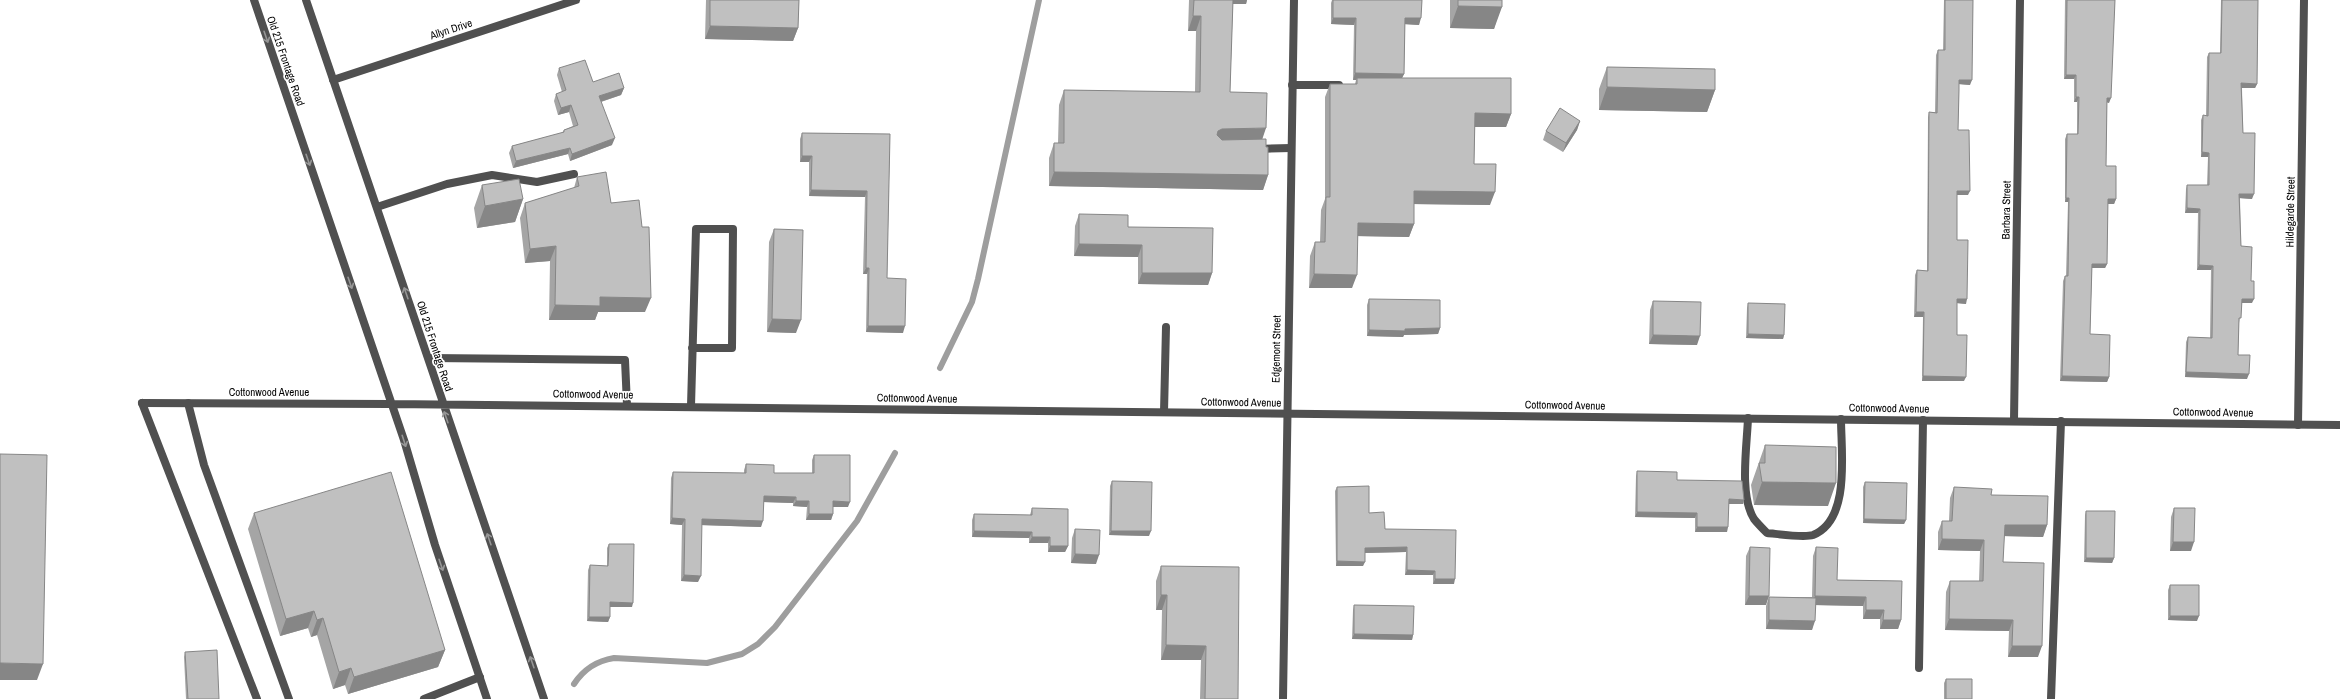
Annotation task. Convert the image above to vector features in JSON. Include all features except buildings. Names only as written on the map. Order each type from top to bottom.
[{"type":"street","name":"Old 215 Frontage Road","points":[[254,0],[392,404],[435,545],[488,699]]},
{"type":"street","name":"Old 215 Frontage Road","points":[[306,0],[544,699]]},
{"type":"street","name":"Allyn Drive","points":[[333,80],[576,0]]},
{"type":"street","name":"Edgemont Street","points":[[1283,699],[1286,413],[1294,0]]},
{"type":"street","name":"Barbara Street","points":[[2014,421],[2020,0]]},
{"type":"street","name":"Hildegarde Street","points":[[2298,425],[2304,0]]},
{"type":"street","points":[[1292,85],[1348,85]]},
{"type":"street","points":[[1247,149],[1291,148]]},
{"type":"street","points":[[377,207],[447,184],[492,174],[537,182],[574,174]]},
{"type":"street","points":[[691,406],[692,348],[696,228],[732,229],[732,348],[692,348]]},
{"type":"street","points":[[1164,412],[1166,327]]},
{"type":"street","points":[[429,358],[624,360],[627,405]]},
{"type":"street","name":"Cottonwood Avenue","points":[[257,699],[142,403],[442,403],[2340,425]]},
{"type":"street","points":[[188,403],[204,465],[290,699]]},
{"type":"street","points":[[1748,418],[1746,484],[1747,503],[1754,519],[1767,533],[1812,535],[1828,526],[1837,509],[1840,486],[1841,419]]},
{"type":"street","points":[[1919,668],[1923,420]]},
{"type":"street","points":[[2051,699],[2061,421]]},
{"type":"street","points":[[424,699],[480,677]]},
{"type":"waterway","points":[[940,368],[972,302],[1039,0]]},
{"type":"waterway","points":[[574,684],[591,666],[608,659],[614,658],[707,663],[742,654],[758,644],[775,627],[857,521],[895,453]]}]
